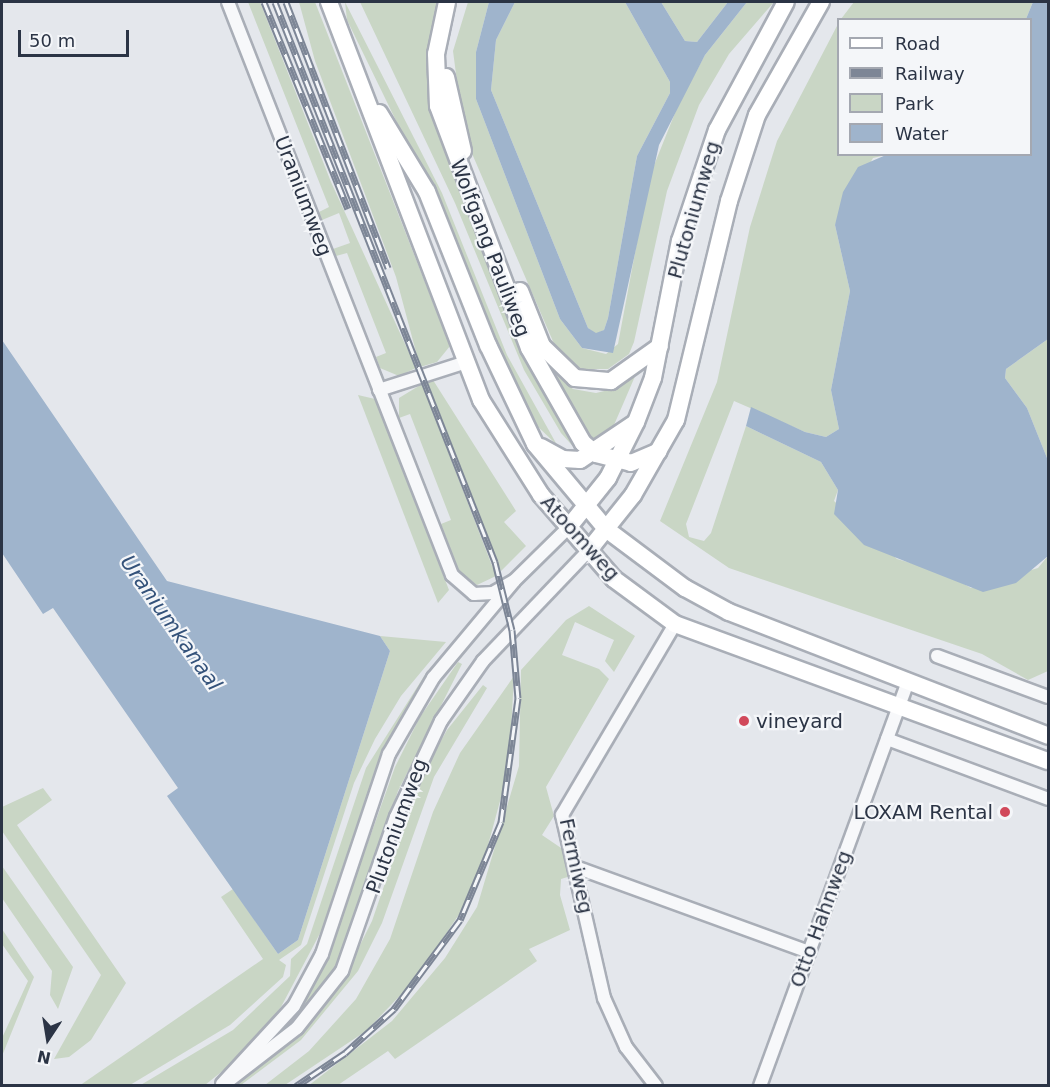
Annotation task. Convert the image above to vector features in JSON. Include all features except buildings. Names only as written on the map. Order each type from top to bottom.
[{"type":"main road","name":"Atoomweg","points":[[329,2],[369,100],[466,362],[508,450],[568,528],[614,579],[675,624],[1048,761]]},
{"type":"main road","name":"Wolfgang Pauliweg","points":[[447,2],[436,54],[438,106],[445,132],[529,348],[583,443],[596,454],[618,463]]},
{"type":"main road","name":"Wolfgang Pauliweg","points":[[459,2],[446,52],[446,85],[460,142],[542,346],[566,373],[598,383],[621,376],[660,346]]},
{"type":"main road","name":"Plutoniumweg","points":[[568,528],[586,509],[618,463],[636,423],[660,346],[680,241],[717,130],[786,2]]},
{"type":"main road","name":"Plutoniumweg","points":[[589,550],[663,449],[682,403],[729,201],[757,115],[821,2]]},
{"type":"main road","name":"Atoomweg","points":[[369,100],[399,138],[427,192],[496,365],[535,444],[586,509],[606,529],[685,588],[729,612],[907,684],[1048,736]]},
{"type":"main road","points":[[535,444],[573,462],[596,454],[636,423]]},
{"type":"main road","points":[[618,463],[640,462],[663,449]]},
{"type":"street","name":"Uraniumweg","points":[[228,2],[452,575],[465,590],[493,593],[514,580]]},
{"type":"street","points":[[379,390],[466,362]]},
{"type":"street","name":"Plutoniumweg","points":[[220,1085],[294,1006],[322,954],[389,754],[433,678],[514,580],[568,528]]},
{"type":"street","name":"Plutoniumweg","points":[[220,1085],[297,1028],[342,971],[429,740],[483,661],[589,550]]},
{"type":"street","name":"Fermiweg","points":[[656,1086],[626,1047],[604,998],[578,868],[562,814],[675,624]]},
{"type":"street","points":[[937,656],[1048,697]]},
{"type":"street","name":"Otto Hahnweg","points":[[760,1086],[907,684]]},
{"type":"street","points":[[887,739],[1048,799]]},
{"type":"street","points":[[578,868],[809,951]]},
{"type":"green space","points":[[248,2],[260,2],[331,182],[416,368],[399,376],[380,368],[376,357],[386,353],[347,253],[336,256],[333,249],[350,243],[339,213],[322,220],[319,212],[329,207]]},
{"type":"green space","points":[[299,2],[315,2],[450,346],[437,362],[420,367],[396,277],[315,61]]},
{"type":"green space","points":[[345,2],[442,193],[507,355],[557,445],[534,423],[500,357],[460,252],[347,20]]},
{"type":"green space","points":[[360,2],[442,2],[433,112],[443,143],[529,359],[585,451],[578,452],[561,433],[524,370],[455,203]]},
{"type":"green space","points":[[468,2],[489,2],[476,52],[476,99],[560,319],[582,348],[606,354],[618,344],[649,178],[679,103],[705,55],[747,2],[774,2],[729,54],[699,105],[667,191],[634,342],[629,354],[608,369],[580,369],[558,353],[464,135],[453,51]]},
{"type":"green space","points":[[515,2],[625,2],[670,82],[670,93],[637,156],[608,318],[604,330],[596,334],[588,328],[491,90],[496,40]]},
{"type":"green space","points":[[661,2],[728,2],[697,42],[685,41]]},
{"type":"green space","points":[[854,2],[1033,2],[1026,18],[842,18]]},
{"type":"green space","points":[[837,26],[837,156],[882,156],[873,158],[835,225],[850,291],[831,390],[839,429],[826,437],[805,432],[734,401],[686,524],[689,537],[704,541],[711,533],[746,426],[821,462],[838,490],[834,501],[897,559],[945,573],[971,588],[1038,568],[1048,556],[1048,671],[1028,680],[982,654],[729,568],[660,521],[717,382],[750,227],[777,141]]},
{"type":"green space","points":[[1048,339],[1048,509],[1047,458],[1027,408],[1005,378],[1006,369]]},
{"type":"green space","points":[[551,371],[573,389],[596,393],[617,388],[636,374],[614,425],[594,448]]},
{"type":"green space","points":[[433,380],[516,511],[504,522],[526,546],[501,571],[427,382]]},
{"type":"green space","points":[[422,384],[496,576],[477,585],[459,571],[441,524],[451,520],[410,414],[399,418],[399,398]]},
{"type":"green space","points":[[358,395],[375,399],[449,590],[438,603]]},
{"type":"green space","points":[[589,606],[635,636],[614,672],[605,661],[614,640],[575,622],[562,655],[599,669],[609,679],[546,787],[554,816],[542,835],[564,850],[571,876],[561,879],[560,895],[570,930],[529,949],[537,961],[395,1059],[388,1051],[338,1085],[308,1086],[392,1021],[445,958],[477,907],[519,766],[521,670],[566,620]]},
{"type":"green space","points":[[380,636],[446,642],[401,696],[375,739],[354,783],[301,945],[279,960],[286,965],[283,977],[230,1025],[130,1085],[79,1086],[263,959],[221,897],[233,889],[278,954],[298,940],[390,651]]},
{"type":"green space","points":[[458,662],[462,664],[398,791],[338,966],[296,1021],[244,1063],[323,968],[395,767],[420,717]]},
{"type":"green space","points":[[428,670],[382,757],[326,922],[281,1007],[240,1057],[205,1085],[139,1086],[233,1030],[290,976],[291,959],[307,944],[366,768]]},
{"type":"green space","points":[[514,676],[509,768],[481,871],[460,913],[414,981],[366,1031],[285,1085],[265,1085],[309,1051],[356,999],[390,939],[433,812],[460,753]]},
{"type":"green space","points":[[483,685],[487,688],[434,777],[382,923],[358,971],[301,1040],[241,1085],[232,1086],[283,1046],[348,969],[372,921],[422,775],[447,730]]},
{"type":"green space","points":[[43,788],[52,800],[17,825],[126,983],[91,1040],[69,1057],[54,1059],[101,975],[2,831],[2,807]]},
{"type":"green space","points":[[2,866],[73,967],[58,1009],[50,995],[52,971],[2,898]]},
{"type":"green space","points":[[2,929],[34,977],[2,1056],[2,1038],[28,981],[2,944]]},
{"type":"water","points":[[489,2],[515,2],[496,40],[491,90],[588,328],[596,333],[604,330],[608,318],[637,156],[670,93],[670,82],[625,2],[661,2],[685,41],[697,42],[728,2],[747,2],[705,55],[659,145],[613,353],[582,348],[560,319],[476,99],[476,52]]},
{"type":"water","points":[[1033,2],[1048,2],[1048,339],[1006,369],[1005,378],[1027,408],[1047,458],[1048,556],[1016,583],[983,592],[864,545],[834,514],[838,490],[821,462],[746,426],[751,407],[805,432],[826,437],[839,429],[831,390],[850,291],[835,225],[843,192],[858,167],[884,156],[1032,156],[1032,18],[1026,18]]},
{"type":"water","name":"Uraniumkanaal","points":[[2,340],[167,581],[380,636],[390,651],[298,940],[278,954],[167,796],[178,788],[53,608],[43,614],[2,553]]},
{"type":"railway","points":[[264,2],[348,209]]},
{"type":"railway","points":[[275,2],[495,562],[512,630],[518,698],[501,822],[460,920],[394,1009],[345,1053],[296,1086]]},
{"type":"railway","points":[[286,2],[388,268]]},
{"type":"place","name":"vineyard","points":[[744,721]]},
{"type":"place","name":"LOXAM Rental","points":[[1005,812]]}]
